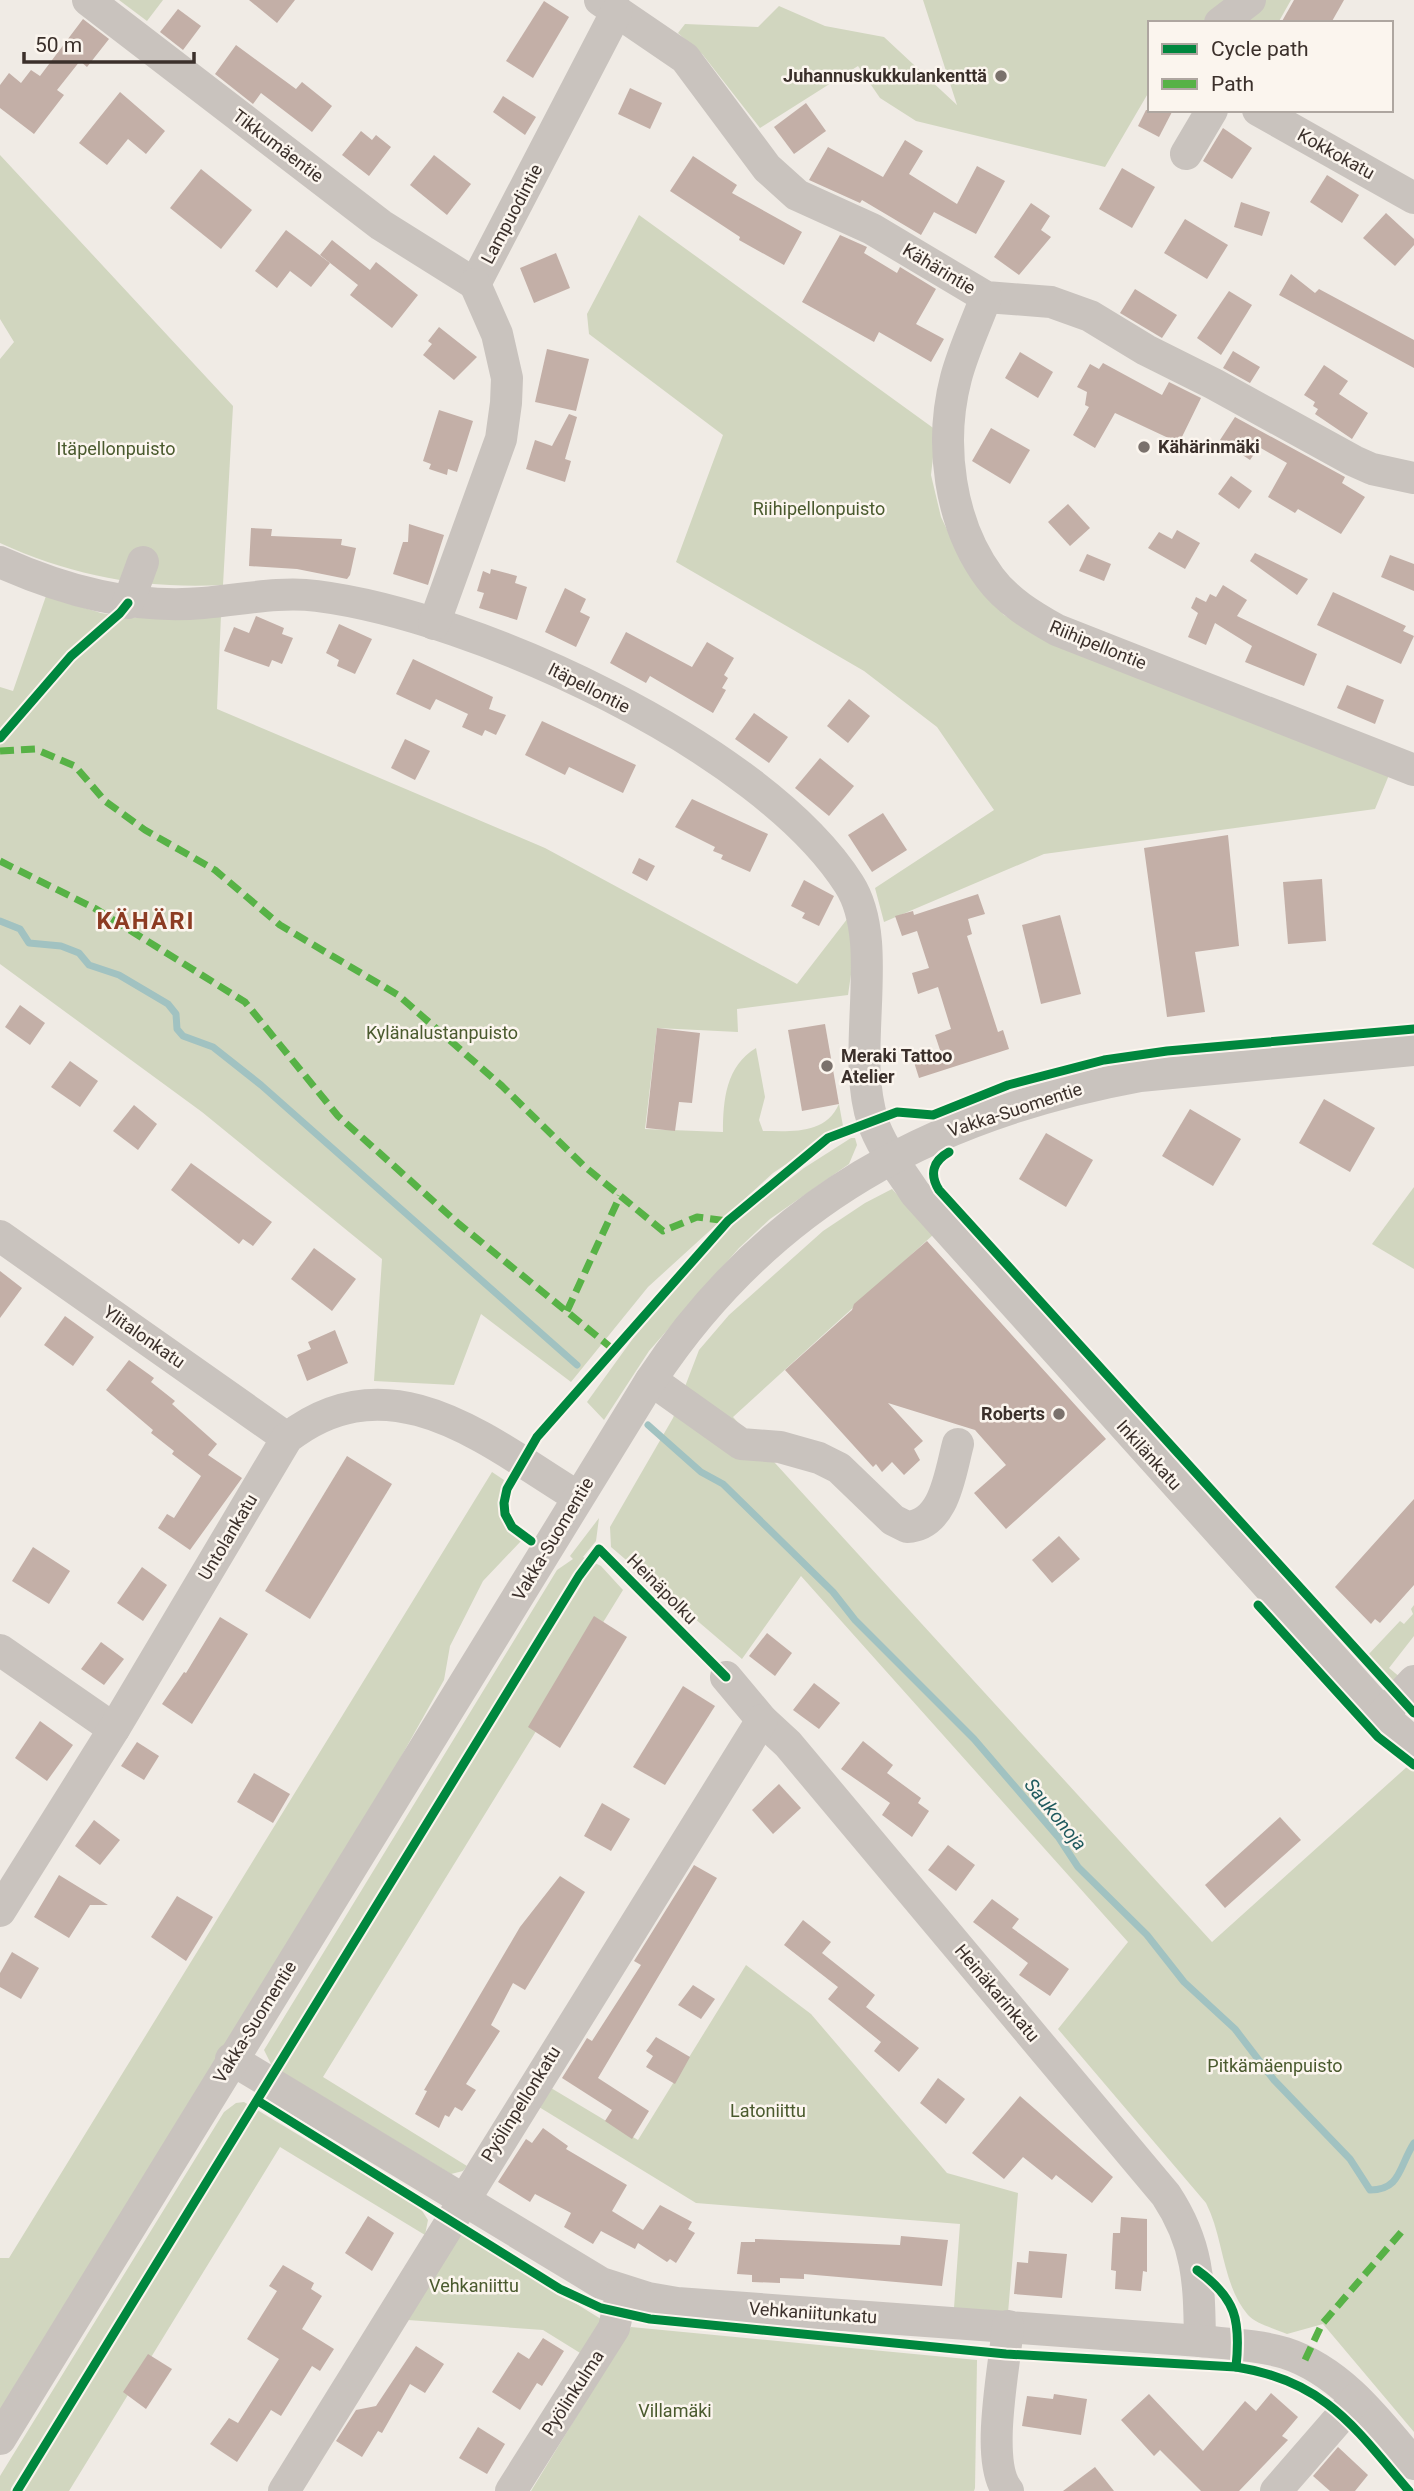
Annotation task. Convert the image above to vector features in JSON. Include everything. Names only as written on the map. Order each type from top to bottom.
[{"type":"street","name":"Tikkumäentie","points":[[88,0],[381,225],[475,284]]},
{"type":"street","points":[[1223,21],[1250,0]]},
{"type":"street","name":"Lampuodintie","points":[[434,624],[501,439],[506,402],[507,378],[497,334],[475,284],[608,6]]},
{"type":"street","name":"Kähärintie","points":[[608,6],[685,58],[780,182],[797,195],[872,229],[986,298],[1051,302],[1090,316],[1146,350],[1354,461],[1372,469],[1414,478]]},
{"type":"street","points":[[1186,155],[1211,112]]},
{"type":"street","name":"Kokkokatu","points":[[1262,112],[1414,198]]},
{"type":"street","name":"Riihipellontie","points":[[986,298],[956,378],[947,443],[953,491],[965,530],[981,564],[1003,593],[1038,620],[1057,629],[1414,770]]},
{"type":"street","name":"Itäpellontie","points":[[0,562],[78,590],[128,603],[163,605],[271,594],[314,595],[434,624],[550,667],[608,695],[677,734],[781,810],[822,849],[855,894],[864,922],[866,968],[863,1030],[869,1098],[873,1122],[893,1159]]},
{"type":"street","points":[[128,603],[143,562]]},
{"type":"street","name":"Vakka-Suomentie","points":[[0,2439],[651,1380],[686,1330],[751,1257],[785,1227],[847,1183],[942,1135],[1003,1111],[1097,1084],[1192,1070],[1414,1051]]},
{"type":"street","name":"Inkilänkatu","points":[[893,1159],[915,1193],[942,1225],[1383,1714],[1414,1743]]},
{"type":"street","name":"Ylitalonkatu","points":[[0,1236],[287,1438]]},
{"type":"street","points":[[651,1380],[741,1444],[780,1447],[819,1458],[839,1468],[893,1520],[907,1527],[924,1523],[941,1503],[958,1444]]},
{"type":"street","name":"Untolankatu","points":[[0,1911],[114,1729],[287,1438],[305,1424],[347,1409],[401,1404],[430,1411],[578,1497]]},
{"type":"street","points":[[0,1650],[114,1729]]},
{"type":"street","name":"Heinäkarinkatu","points":[[726,1677],[762,1720],[788,1744],[1166,2194],[1191,2239],[1196,2260],[1200,2341]]},
{"type":"street","points":[[1383,1714],[1414,1681]]},
{"type":"street","name":"Pyölinpellonkatu","points":[[284,2491],[462,2199],[762,1720]]},
{"type":"street","name":"Vehkaniitunkatu","points":[[232,2059],[601,2283],[622,2291],[677,2303],[1200,2341],[1283,2352],[1305,2360],[1337,2380],[1414,2464]]},
{"type":"street","name":"Pyölinkulma","points":[[511,2491],[614,2328],[622,2291]]},
{"type":"street","points":[[1004,2489],[998,2474],[995,2453],[1008,2326]]},
{"type":"street","points":[[1276,2491],[1356,2399]]},
{"type":"green space","points":[[119,0],[163,0],[147,21]]},
{"type":"green space","points":[[923,0],[1291,0],[1279,21],[1148,21],[1148,93],[1105,167],[916,121],[880,98],[858,66],[760,128],[703,55],[678,33],[685,24],[758,27],[779,6],[825,26],[884,37],[957,105]]},
{"type":"green space","name":"Itäpellonpuisto","points":[[0,155],[233,406],[223,585],[165,585],[108,578],[54,564],[0,543],[0,359],[14,342],[0,319]]},
{"type":"green space","name":"Riihipellonpuisto","points":[[639,215],[936,430],[931,475],[941,517],[963,563],[1004,615],[1034,632],[1389,775],[1375,809],[1044,854],[884,922],[875,888],[994,810],[937,727],[864,671],[676,562],[723,435],[589,334],[587,314]]},
{"type":"green space","name":"Kylänalustanpuisto","points":[[46,596],[101,613],[132,618],[221,615],[217,709],[545,848],[797,984],[851,914],[855,947],[848,995],[737,1009],[738,1032],[657,1028],[645,1129],[723,1132],[724,1108],[732,1074],[746,1055],[756,1048],[765,1097],[759,1120],[763,1131],[796,1131],[816,1126],[833,1114],[839,1104],[843,1126],[773,1173],[648,1287],[571,1382],[481,1314],[454,1385],[374,1381],[382,1259],[202,1112],[0,964],[0,687],[13,691]]},
{"type":"green space","points":[[855,1138],[857,1145],[849,1164],[770,1219],[739,1248],[649,1351],[604,1420],[587,1402],[634,1337],[728,1227],[804,1168]]},
{"type":"green space","points":[[1414,1187],[1414,1269],[1372,1244]]},
{"type":"green space","name":"Pitkämäenpuisto","points":[[892,1189],[934,1234],[733,1417],[1212,1942],[1409,1765],[1414,1769],[1414,2432],[1323,2324],[1287,2334],[1261,2324],[1248,2315],[1239,2303],[1206,2203],[1058,2029],[1128,1942],[801,1576],[742,1659],[611,1547],[610,1527],[673,1418],[699,1350],[729,1315],[823,1231]]},
{"type":"green space","points":[[492,1472],[504,1480],[499,1498],[500,1513],[507,1527],[521,1541],[483,1581],[450,1646],[444,1680],[392,1773],[0,2410],[0,2258],[9,2258]]},
{"type":"green space","points":[[599,1518],[596,1541],[583,1557],[601,1566],[623,1590],[323,2077],[467,2166],[463,2171],[451,2174],[272,2066],[264,2050],[557,1570],[573,1559],[570,1556]]},
{"type":"green space","points":[[1414,1605],[1414,1636],[1389,1668],[1401,1678],[1395,1685],[1368,1655],[1400,1621],[1404,1624],[1413,1614],[1411,1609]]},
{"type":"green space","name":"Latoniittu","points":[[746,1965],[811,2014],[947,2173],[1018,2193],[1008,2313],[954,2308],[960,2224],[696,2203],[539,2107],[551,2088],[638,2140]]},
{"type":"green space","points":[[244,2102],[421,2209],[428,2220],[425,2235],[280,2147],[69,2491],[0,2491],[0,2476],[224,2112],[236,2103]]},
{"type":"green space","name":"Vehkaniittu","points":[[461,2233],[601,2319],[585,2356],[543,2330],[408,2320]]},
{"type":"green space","name":"Villamäki","points":[[631,2327],[977,2360],[974,2491],[531,2491]]},
{"type":"building","points":[[249,0],[295,0],[277,23]]},
{"type":"building","points":[[1294,0],[1344,0],[1332,21],[1282,21]]},
{"type":"building","points":[[544,1],[569,17],[533,78],[506,61]]},
{"type":"building","points":[[178,9],[201,26],[183,50],[160,32]]},
{"type":"building","points":[[83,19],[109,39],[87,67],[80,61],[57,90],[64,95],[34,134],[0,108],[0,85],[9,73],[21,83],[31,70],[40,76]]},
{"type":"building","points":[[236,45],[296,89],[302,82],[332,106],[312,132],[261,93],[253,104],[215,74]]},
{"type":"building","points":[[630,88],[662,103],[650,129],[618,114]]},
{"type":"building","points":[[120,92],[165,131],[146,154],[128,139],[107,165],[79,143]]},
{"type":"building","points":[[503,96],[536,117],[525,135],[493,112]]},
{"type":"building","points":[[806,103],[826,131],[794,154],[774,127]]},
{"type":"building","points":[[1146,110],[1172,112],[1159,137],[1138,126]]},
{"type":"building","points":[[1223,128],[1252,148],[1232,179],[1203,161]]},
{"type":"building","points":[[361,131],[372,140],[376,135],[391,147],[369,176],[342,155]]},
{"type":"building","points":[[905,140],[923,151],[909,174],[957,204],[977,166],[1005,181],[976,234],[934,212],[921,235],[862,200],[860,203],[809,180],[828,147],[883,177]]},
{"type":"building","points":[[434,155],[471,184],[447,215],[410,185]]},
{"type":"building","points":[[693,156],[737,185],[732,193],[802,232],[784,265],[739,240],[740,237],[670,191]]},
{"type":"building","points":[[1122,168],[1155,187],[1132,228],[1099,209]]},
{"type":"building","points":[[201,169],[252,210],[221,249],[170,208]]},
{"type":"building","points":[[1327,175],[1359,195],[1342,223],[1310,202]]},
{"type":"building","points":[[1241,202],[1270,212],[1262,236],[1234,227]]},
{"type":"building","points":[[1031,203],[1050,216],[1041,230],[1051,237],[1019,275],[994,257]]},
{"type":"building","points":[[1386,213],[1414,239],[1414,245],[1395,266],[1363,238]]},
{"type":"building","points":[[1185,219],[1228,245],[1207,279],[1164,253]]},
{"type":"building","points":[[286,230],[330,263],[311,287],[290,271],[277,288],[255,271]]},
{"type":"building","points":[[840,235],[867,247],[864,253],[897,273],[900,267],[936,289],[916,324],[944,339],[931,362],[879,332],[874,342],[802,302]]},
{"type":"building","points":[[332,240],[370,270],[376,262],[418,295],[392,328],[350,295],[358,285],[320,255]]},
{"type":"building","points":[[556,253],[570,288],[534,303],[520,268]]},
{"type":"building","points":[[1291,274],[1315,293],[1319,289],[1414,340],[1414,368],[1279,295]]},
{"type":"building","points":[[1135,289],[1177,315],[1162,338],[1120,313]]},
{"type":"building","points":[[1229,291],[1252,305],[1221,355],[1197,338]]},
{"type":"building","points":[[439,327],[477,357],[454,380],[423,355],[432,344],[428,341]]},
{"type":"building","points":[[547,349],[589,359],[576,411],[535,402]]},
{"type":"building","points":[[1233,351],[1260,367],[1250,383],[1223,368]]},
{"type":"building","points":[[1020,352],[1053,372],[1038,398],[1005,378]]},
{"type":"building","points":[[1103,363],[1162,395],[1169,382],[1201,398],[1179,443],[1115,413],[1095,448],[1073,435],[1089,407],[1085,405],[1087,392],[1077,387],[1090,364],[1099,369]]},
{"type":"building","points":[[1324,365],[1348,381],[1339,394],[1368,413],[1352,439],[1315,414],[1318,409],[1313,406],[1315,402],[1304,395]]},
{"type":"building","points":[[439,410],[473,421],[457,472],[448,469],[447,475],[429,469],[431,464],[423,461]]},
{"type":"building","points":[[569,414],[577,417],[565,459],[571,461],[565,482],[526,469],[535,440],[552,446]]},
{"type":"building","points":[[1235,417],[1345,477],[1342,483],[1365,497],[1341,534],[1298,509],[1295,513],[1268,497],[1287,463],[1259,447],[1250,460],[1220,440]]},
{"type":"building","points":[[991,428],[1030,450],[1010,484],[972,461]]},
{"type":"building","points":[[1231,476],[1252,491],[1239,509],[1218,494]]},
{"type":"building","points":[[1068,504],[1090,528],[1070,546],[1048,522]]},
{"type":"building","points":[[409,524],[444,535],[428,585],[393,574],[403,542],[408,542]]},
{"type":"building","points":[[251,528],[272,529],[271,536],[342,539],[341,545],[356,548],[350,575],[347,579],[297,569],[249,566]]},
{"type":"building","points":[[1177,530],[1200,543],[1185,569],[1148,548],[1159,532],[1172,539]]},
{"type":"building","points":[[1255,553],[1308,579],[1297,595],[1250,561]]},
{"type":"building","points":[[1087,554],[1111,564],[1104,581],[1079,571]]},
{"type":"building","points":[[1390,555],[1414,564],[1414,591],[1381,577]]},
{"type":"building","points":[[491,569],[517,576],[515,583],[527,587],[517,620],[479,608],[484,593],[477,591],[483,571],[490,574]]},
{"type":"building","points":[[1223,585],[1247,600],[1237,616],[1317,654],[1304,686],[1245,662],[1252,646],[1215,623],[1206,645],[1188,637],[1198,613],[1191,608],[1196,597],[1206,602],[1210,594],[1216,597]]},
{"type":"building","points":[[565,588],[586,599],[580,612],[590,617],[576,647],[545,632]]},
{"type":"building","points":[[1333,592],[1406,626],[1403,631],[1414,636],[1401,664],[1317,625]]},
{"type":"building","points":[[256,616],[284,628],[282,634],[293,638],[282,664],[272,660],[269,667],[224,651],[234,627],[249,633]]},
{"type":"building","points":[[339,624],[372,639],[355,674],[337,666],[339,660],[326,653]]},
{"type":"building","points":[[626,632],[692,667],[707,642],[734,658],[724,675],[728,678],[722,688],[726,690],[713,713],[650,676],[646,683],[610,663]]},
{"type":"building","points":[[413,659],[493,697],[489,709],[506,715],[496,735],[485,730],[482,736],[462,727],[468,714],[436,699],[430,710],[396,694]]},
{"type":"building","points":[[1347,685],[1384,700],[1375,724],[1337,708]]},
{"type":"building","points":[[849,699],[870,716],[848,743],[827,726]]},
{"type":"building","points":[[754,713],[788,737],[769,763],[735,739]]},
{"type":"building","points":[[542,721],[636,765],[623,793],[569,767],[565,775],[525,755]]},
{"type":"building","points":[[405,739],[430,751],[415,780],[391,768]]},
{"type":"building","points":[[820,758],[854,786],[829,816],[795,788]]},
{"type":"building","points":[[692,799],[768,834],[750,872],[721,859],[723,855],[713,851],[715,847],[675,827]]},
{"type":"building","points":[[883,813],[907,850],[872,872],[848,835]]},
{"type":"building","points":[[1228,835],[1239,946],[1195,952],[1205,1012],[1167,1017],[1144,848]]},
{"type":"building","points":[[639,858],[655,866],[647,881],[632,873]]},
{"type":"building","points":[[1322,879],[1326,941],[1288,944],[1283,882]]},
{"type":"building","points":[[804,880],[834,896],[819,926],[802,918],[805,913],[791,906]]},
{"type":"building","points":[[978,894],[985,914],[968,919],[972,934],[967,936],[998,1032],[1003,1030],[1009,1049],[919,1078],[913,1059],[940,1050],[935,1035],[951,1029],[938,987],[918,994],[912,973],[929,968],[917,931],[902,936],[895,916],[913,911],[914,915]]},
{"type":"building","points":[[1060,915],[1081,994],[1041,1004],[1022,925]]},
{"type":"building","points":[[20,1005],[45,1023],[30,1045],[5,1027]]},
{"type":"building","points":[[825,1024],[839,1104],[802,1111],[788,1030]]},
{"type":"building","points":[[657,1028],[700,1033],[692,1103],[679,1102],[675,1131],[646,1128]]},
{"type":"building","points":[[70,1061],[98,1081],[80,1107],[51,1087]]},
{"type":"building","points":[[1324,1099],[1375,1128],[1350,1172],[1299,1143]]},
{"type":"building","points":[[134,1105],[157,1124],[138,1150],[113,1131]]},
{"type":"building","points":[[1190,1109],[1241,1139],[1213,1186],[1162,1156]]},
{"type":"building","points":[[1046,1133],[1093,1160],[1066,1207],[1019,1179]]},
{"type":"building","points":[[191,1163],[272,1222],[253,1246],[243,1239],[239,1244],[171,1190]]},
{"type":"building","points":[[927,1241],[1106,1439],[1006,1529],[974,1493],[1006,1465],[975,1430],[888,1403],[923,1441],[914,1449],[920,1460],[904,1475],[892,1462],[882,1472],[876,1464],[873,1467],[785,1370],[852,1310],[854,1304]]},
{"type":"building","points":[[314,1248],[356,1279],[332,1311],[291,1279]]},
{"type":"building","points":[[0,1271],[22,1288],[0,1318]]},
{"type":"building","points":[[65,1316],[94,1337],[73,1366],[44,1345]]},
{"type":"building","points":[[335,1330],[348,1363],[307,1381],[297,1355],[311,1349],[308,1342]]},
{"type":"building","points":[[129,1360],[154,1378],[151,1382],[175,1401],[172,1404],[217,1444],[208,1455],[242,1478],[190,1550],[158,1528],[167,1514],[174,1518],[201,1476],[172,1454],[174,1451],[151,1433],[153,1430],[106,1390]]},
{"type":"building","points":[[347,1456],[392,1484],[310,1619],[265,1591]]},
{"type":"building","points":[[1414,1499],[1414,1585],[1380,1623],[1375,1619],[1371,1624],[1335,1587]]},
{"type":"building","points":[[1059,1536],[1080,1559],[1052,1583],[1032,1560]]},
{"type":"building","points":[[33,1547],[70,1571],[49,1604],[12,1581]]},
{"type":"building","points":[[142,1567],[167,1585],[143,1621],[117,1603]]},
{"type":"building","points":[[594,1616],[627,1637],[560,1748],[528,1727]]},
{"type":"building","points":[[220,1617],[248,1634],[192,1724],[162,1704],[184,1672],[186,1673]]},
{"type":"building","points":[[767,1633],[792,1653],[775,1676],[749,1656]]},
{"type":"building","points":[[101,1642],[124,1659],[104,1685],[81,1669]]},
{"type":"building","points":[[814,1683],[840,1703],[819,1729],[793,1710]]},
{"type":"building","points":[[683,1686],[715,1706],[665,1785],[633,1767]]},
{"type":"building","points":[[40,1721],[73,1745],[47,1781],[15,1758]]},
{"type":"building","points":[[863,1741],[893,1765],[887,1773],[921,1798],[918,1803],[929,1811],[912,1837],[882,1815],[890,1803],[841,1769]]},
{"type":"building","points":[[137,1742],[159,1756],[144,1780],[121,1766]]},
{"type":"building","points":[[254,1773],[290,1794],[273,1823],[237,1802]]},
{"type":"building","points":[[779,1784],[801,1808],[773,1834],[752,1810]]},
{"type":"building","points":[[602,1803],[630,1819],[611,1851],[584,1836]]},
{"type":"building","points":[[1280,1817],[1301,1840],[1225,1908],[1205,1885]]},
{"type":"building","points":[[94,1820],[120,1840],[100,1865],[75,1846]]},
{"type":"building","points":[[948,1845],[975,1865],[956,1891],[928,1870]]},
{"type":"building","points":[[694,1865],[717,1878],[598,2078],[649,2111],[632,2139],[605,2121],[612,2110],[562,2078],[587,2038],[592,2041],[641,1965],[634,1961]]},
{"type":"building","points":[[59,1875],[108,1905],[90,1905],[69,1938],[34,1917]]},
{"type":"building","points":[[560,1876],[585,1892],[525,1990],[513,1983],[491,2025],[500,2031],[466,2084],[476,2090],[462,2111],[455,2107],[449,2117],[445,2115],[439,2128],[415,2114],[427,2091],[424,2090],[520,1927]]},
{"type":"building","points":[[177,1896],[213,1917],[186,1961],[151,1937]]},
{"type":"building","points":[[992,1899],[1019,1919],[1012,1928],[1069,1969],[1050,1996],[1019,1975],[1028,1963],[973,1922]]},
{"type":"building","points":[[803,1920],[831,1942],[822,1953],[875,1995],[866,2007],[919,2048],[899,2072],[874,2051],[881,2042],[828,1999],[838,1987],[784,1945]]},
{"type":"building","points":[[12,1952],[39,1968],[21,1999],[0,1987],[0,1973]]},
{"type":"building","points":[[693,1985],[715,1999],[701,2019],[678,2005]]},
{"type":"building","points":[[656,2037],[690,2057],[675,2084],[646,2067],[653,2056],[646,2051]]},
{"type":"building","points":[[938,2078],[965,2099],[946,2124],[920,2103]]},
{"type":"building","points":[[1020,2096],[1113,2177],[1092,2203],[1056,2175],[1052,2180],[1023,2157],[1004,2179],[972,2153]]},
{"type":"building","points":[[543,2128],[568,2146],[566,2149],[627,2185],[612,2211],[643,2230],[660,2205],[692,2222],[688,2229],[695,2233],[676,2263],[670,2259],[667,2262],[638,2243],[635,2249],[601,2231],[593,2244],[564,2227],[571,2213],[535,2194],[530,2202],[498,2182],[526,2139],[532,2143]]},
{"type":"building","points":[[368,2216],[394,2233],[372,2271],[345,2253]]},
{"type":"building","points":[[1121,2217],[1147,2219],[1147,2272],[1143,2271],[1141,2291],[1115,2289],[1116,2271],[1111,2270],[1113,2233],[1120,2233]]},
{"type":"building","points":[[901,2236],[948,2240],[942,2286],[804,2274],[804,2279],[780,2278],[780,2283],[752,2282],[752,2275],[737,2274],[741,2242],[755,2242],[755,2239],[900,2245]]},
{"type":"building","points":[[1029,2251],[1067,2254],[1062,2298],[1014,2294],[1017,2262],[1028,2263]]},
{"type":"building","points":[[283,2265],[314,2283],[311,2289],[322,2296],[302,2329],[334,2349],[320,2371],[312,2366],[281,2416],[271,2410],[237,2462],[210,2444],[229,2418],[238,2423],[279,2359],[247,2339],[277,2291],[269,2286]]},
{"type":"building","points":[[543,2338],[564,2351],[542,2386],[537,2383],[520,2410],[492,2392],[518,2352],[529,2359]]},
{"type":"building","points":[[416,2346],[444,2364],[425,2393],[410,2384],[382,2433],[378,2431],[362,2457],[336,2441],[356,2410],[376,2406]]},
{"type":"building","points":[[148,2354],[172,2369],[146,2409],[123,2392]]},
{"type":"building","points":[[1271,2393],[1298,2417],[1282,2436],[1288,2440],[1239,2491],[1201,2491],[1160,2450],[1154,2456],[1121,2420],[1149,2394],[1203,2451],[1245,2401],[1256,2411]]},
{"type":"building","points":[[1054,2394],[1087,2399],[1081,2435],[1022,2426],[1027,2396],[1053,2399]]},
{"type":"building","points":[[478,2427],[505,2444],[487,2474],[459,2458]]},
{"type":"building","points":[[1338,2447],[1368,2475],[1355,2491],[1330,2491],[1313,2476]]},
{"type":"building","points":[[1095,2467],[1114,2491],[1063,2491]]},
{"type":"waterway","points":[[0,921],[20,929],[29,943],[61,946],[79,953],[89,965],[119,975],[168,1004],[176,1014],[177,1029],[183,1036],[213,1047],[261,1085],[577,1365]]},
{"type":"waterway","name":"Saukonoja","points":[[648,1425],[701,1472],[723,1484],[833,1592],[855,1620],[974,1739],[1059,1838],[1078,1867],[1147,1935],[1184,1982],[1235,2029],[1274,2080],[1350,2159],[1370,2190],[1380,2189],[1394,2181],[1414,2143]]},
{"type":"marked path","points":[[0,751],[35,749],[75,766],[105,801],[145,830],[215,870],[280,925],[398,995],[502,1086],[584,1166],[663,1231],[697,1217],[728,1221]]},
{"type":"marked path","points":[[0,861],[96,909],[245,1002],[338,1116],[459,1224],[614,1350]]},
{"type":"marked path","points":[[567,1311],[620,1196]]},
{"type":"marked path","points":[[1305,2360],[1322,2324],[1404,2229]]},
{"type":"cycle path","points":[[0,738],[71,656],[128,603]]},
{"type":"cycle path","points":[[531,1541],[512,1527],[505,1514],[504,1503],[507,1489],[537,1437],[728,1221],[828,1138],[897,1112],[933,1115],[1008,1085],[1104,1060],[1167,1051],[1414,1029]]},
{"type":"cycle path","points":[[949,1152],[939,1159],[934,1168],[934,1179],[939,1190],[1414,1713]]},
{"type":"cycle path","name":"Heinäpolku","points":[[17,2491],[579,1576],[599,1549],[726,1677]]},
{"type":"cycle path","points":[[1258,1605],[1378,1737],[1414,1765]]},
{"type":"cycle path","points":[[258,2101],[560,2289],[601,2308],[650,2319],[1006,2354],[1236,2367],[1267,2374],[1293,2383],[1335,2410],[1354,2427],[1409,2491]]},
{"type":"cycle path","points":[[1197,2270],[1220,2290],[1233,2311],[1238,2336],[1236,2367]]},
{"type":"place","name":"Juhannuskukkulankenttä","points":[[1001,76]]},
{"type":"place","name":"Kähärinmäki","points":[[1144,447]]},
{"type":"place","name":"Meraki Tattoo Atelier","points":[[827,1066]]},
{"type":"place","name":"Roberts","points":[[1059,1414]]},
{"type":"district","name":"KÄHÄRI","points":[[146,921]]}]
